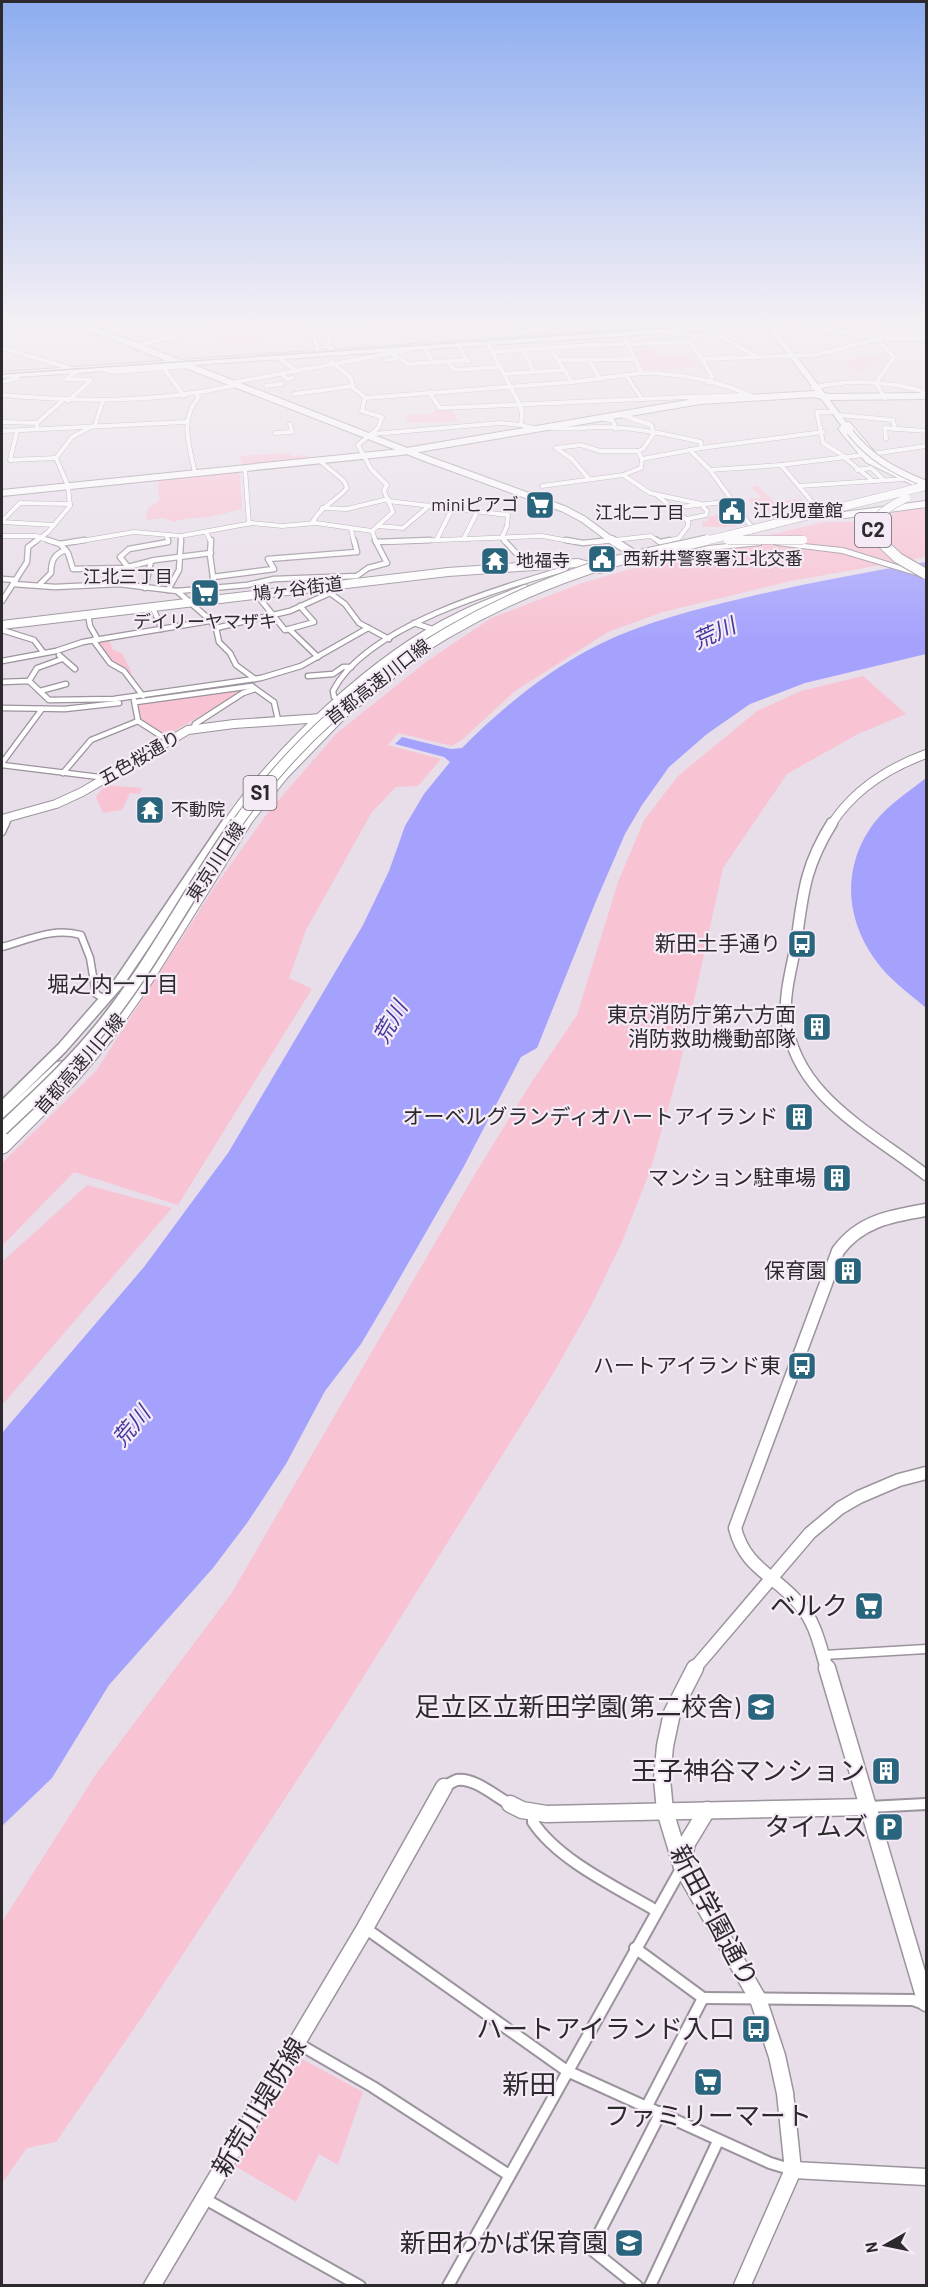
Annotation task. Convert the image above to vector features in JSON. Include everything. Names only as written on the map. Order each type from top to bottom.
[{"type":"highway","name":"首都高速川口線","points":[[2,1129],[69,1064],[114,1012],[241,816],[300,747],[344,705],[413,651],[463,620],[531,589],[611,562],[926,487]]},
{"type":"highway","name":"首都高速川口線","points":[[2,1147],[53,1100],[100,1047],[129,1009],[249,819],[279,781],[335,723],[373,688],[460,628],[529,596],[626,564],[926,487]]},
{"type":"highway","name":"C2","points":[[926,487],[886,509],[878,518],[876,525],[878,536],[888,548],[927,574]]},
{"type":"highway","name":"S1","points":[[611,562],[710,542],[785,539],[852,548],[927,574]]},
{"type":"highway","name":"首都高速川口線","points":[[626,564],[724,545],[791,543],[855,554],[927,574]]},
{"type":"highway","points":[[2,1120],[95,1034]]},
{"type":"main road","points":[[354,429],[564,509],[583,519],[635,557],[926,487]]},
{"type":"main road","points":[[2,493],[408,451],[537,429]]},
{"type":"main road","points":[[843,429],[863,456],[890,472],[926,487]]},
{"type":"main road","points":[[848,429],[864,451],[877,462],[926,487]]},
{"type":"main road","points":[[853,429],[872,454],[926,487]]},
{"type":"main road","points":[[821,511],[898,488],[926,487]]},
{"type":"main road","points":[[821,511],[837,516],[927,504]]},
{"type":"main road","points":[[635,557],[664,544],[755,527]]},
{"type":"main road","name":"東京川口線","points":[[2,1107],[76,1035],[106,1000],[233,814],[278,761],[339,699],[404,648],[457,617],[522,590],[635,557]]},
{"type":"main road","name":"鳩ヶ谷街道","points":[[2,625],[448,572],[569,563],[597,567]]},
{"type":"main road","name":"東京川口線","points":[[2,1140],[76,1066],[113,1021],[153,963],[242,821],[292,762],[334,720],[419,650],[470,619],[597,567]]},
{"type":"main road","name":"五色桜通り","points":[[5,819],[56,804],[193,729],[320,717],[334,720]]},
{"type":"main road","points":[[927,754],[889,770],[862,788],[837,815],[818,847],[802,893],[786,1015],[786,1032],[792,1052],[812,1085],[842,1115],[927,1175]]},
{"type":"main road","points":[[927,1210],[880,1218],[866,1224],[845,1240],[838,1251],[735,1528],[742,1552],[750,1563],[800,1604],[809,1616],[824,1655],[927,2004]]},
{"type":"main road","name":"新田学園通り","points":[[742,2286],[793,2170],[786,2093],[775,2047],[758,1999],[682,1867],[665,1810],[662,1779],[665,1746],[672,1713],[695,1667],[810,1533],[840,1508],[879,1488],[927,1473]]},
{"type":"main road","name":"新荒川堤防線","points":[[152,2286],[365,1928],[444,1787]]},
{"type":"main road","points":[[510,1804],[533,1813],[869,1807]]},
{"type":"main road","points":[[682,1867],[687,1844],[707,1810]]},
{"type":"main road","points":[[793,2170],[927,2177]]},
{"type":"street","points":[[2,431],[43,429]]},
{"type":"street","points":[[56,458],[72,437],[87,429]]},
{"type":"street","points":[[187,429],[195,473]]},
{"type":"street","points":[[275,433],[292,433],[291,429]]},
{"type":"street","points":[[372,531],[393,513],[384,491],[387,485],[371,469],[359,444],[376,429]]},
{"type":"street","points":[[371,435],[438,429]]},
{"type":"street","points":[[616,429],[678,435],[701,442],[701,448]]},
{"type":"street","points":[[652,429],[654,433]]},
{"type":"street","points":[[822,429],[823,443],[832,446],[857,470],[873,481]]},
{"type":"street","points":[[885,429],[886,439]]},
{"type":"street","points":[[895,429],[927,431]]},
{"type":"street","points":[[17,430],[10,460],[56,458]]},
{"type":"street","points":[[642,459],[701,448],[823,432]]},
{"type":"street","points":[[589,479],[572,459],[556,448],[581,445],[600,451],[638,451],[654,433]]},
{"type":"street","points":[[872,454],[927,446]]},
{"type":"street","points":[[2,451],[12,450]]},
{"type":"street","points":[[690,450],[710,470],[755,527]]},
{"type":"street","points":[[542,486],[622,475],[641,468],[642,459],[638,451]]},
{"type":"street","points":[[710,470],[863,456]]},
{"type":"street","points":[[2,601],[27,562],[28,547],[54,525],[70,504],[68,486],[56,458]]},
{"type":"street","points":[[312,523],[322,508],[343,494],[347,486],[345,481],[320,460]]},
{"type":"street","points":[[781,465],[821,511]]},
{"type":"street","points":[[244,468],[249,524]]},
{"type":"street","points":[[857,470],[871,468],[884,480]]},
{"type":"street","points":[[890,472],[899,471]]},
{"type":"street","points":[[622,475],[636,486],[657,495],[701,504],[707,511],[706,515],[687,519],[657,495]]},
{"type":"street","points":[[799,486],[904,478]]},
{"type":"street","points":[[322,508],[338,511],[388,500],[452,510],[508,515],[507,526],[502,537]]},
{"type":"street","points":[[671,508],[733,501]]},
{"type":"street","points":[[2,522],[20,503],[70,504]]},
{"type":"street","points":[[377,526],[403,528],[430,505]]},
{"type":"street","points":[[436,539],[452,510]]},
{"type":"street","points":[[464,538],[477,512]]},
{"type":"street","points":[[376,542],[542,536],[583,543],[651,536],[664,544],[679,538],[688,526],[687,519]]},
{"type":"street","points":[[2,522],[54,525]]},
{"type":"street","points":[[60,544],[126,533],[148,532],[181,536],[249,524],[282,526],[312,523],[372,531]]},
{"type":"street","points":[[213,577],[274,569],[268,559],[278,557],[327,556],[357,552],[351,529]]},
{"type":"street","points":[[2,579],[55,587],[119,584],[177,591],[274,579],[357,576],[368,568],[387,563],[378,549],[372,531]]},
{"type":"street","points":[[206,532],[212,541],[211,553],[216,599]]},
{"type":"street","points":[[126,533],[129,549]]},
{"type":"street","points":[[2,536],[40,536],[60,544],[66,550],[73,569],[128,567],[151,561],[211,553]]},
{"type":"street","points":[[128,567],[120,557],[129,549],[168,542],[167,536]]},
{"type":"street","points":[[168,590],[178,576],[183,557],[181,536]]},
{"type":"street","points":[[502,537],[512,551],[528,566]]},
{"type":"street","points":[[40,584],[51,573],[52,559],[59,552],[66,550]]},
{"type":"street","points":[[145,588],[151,561]]},
{"type":"street","points":[[339,699],[333,691],[337,681],[351,667],[414,624],[480,594],[565,569],[569,563]]},
{"type":"street","points":[[319,578],[330,593],[339,597],[359,623],[389,639]]},
{"type":"street","points":[[2,591],[8,592]]},
{"type":"street","points":[[177,591],[216,628],[219,642],[230,653],[236,665],[255,679]]},
{"type":"street","points":[[216,628],[290,611],[330,593]]},
{"type":"street","points":[[256,594],[285,630],[314,622],[300,606]]},
{"type":"street","points":[[152,606],[162,628]]},
{"type":"street","points":[[88,614],[96,640],[110,663],[124,671],[143,696]]},
{"type":"street","points":[[2,661],[56,651],[96,640],[210,621]]},
{"type":"street","points":[[414,624],[435,630]]},
{"type":"street","points":[[2,682],[29,681],[49,700],[134,699],[246,682],[286,671],[318,657],[368,628]]},
{"type":"street","points":[[289,629],[318,657]]},
{"type":"street","points":[[3,632],[34,640],[43,652]]},
{"type":"street","points":[[56,651],[75,669]]},
{"type":"street","points":[[29,681],[37,668],[62,659]]},
{"type":"street","points":[[308,676],[333,674],[339,668],[351,667]]},
{"type":"street","points":[[246,682],[274,702],[278,720]]},
{"type":"street","points":[[40,691],[66,684]]},
{"type":"street","points":[[2,708],[42,709],[254,687]]},
{"type":"street","points":[[193,729],[195,723],[254,687]]},
{"type":"street","points":[[134,699],[138,721],[169,741]]},
{"type":"street","points":[[42,709],[2,764],[107,778]]},
{"type":"street","points":[[63,773],[91,740],[138,721]]},
{"type":"street","points":[[2,832],[5,819]]},
{"type":"street","points":[[2,947],[24,942],[42,934],[73,932],[81,935],[90,958],[96,994],[106,1000]]},
{"type":"street","points":[[824,1655],[927,1649]]},
{"type":"street","points":[[444,1787],[456,1780],[472,1782],[491,1796],[510,1804]]},
{"type":"street","points":[[869,1807],[927,1804]]},
{"type":"street","points":[[533,1813],[534,1823],[549,1841],[604,1880],[655,1910]]},
{"type":"street","points":[[448,2286],[655,1910],[682,1867]]},
{"type":"street","points":[[365,1928],[567,2071],[661,2112],[718,2141],[793,2170]]},
{"type":"street","points":[[635,1948],[703,1998],[913,2000],[927,2004]]},
{"type":"street","points":[[647,2106],[703,1998]]},
{"type":"street","points":[[297,2043],[374,2087],[509,2175]]},
{"type":"street","points":[[637,2286],[591,2249],[661,2112]]},
{"type":"street","points":[[650,2286],[718,2141]]},
{"type":"street","points":[[205,2199],[360,2286]]},
{"type":"shaded area","points":[[286,453],[293,456],[304,455],[313,459],[242,466],[240,456]]},
{"type":"shaded area","points":[[234,472],[240,474],[242,509],[174,522],[163,518],[148,520],[146,518],[148,508],[159,501],[158,479]]},
{"type":"shaded area","points":[[757,486],[775,502],[802,499],[803,501],[767,505],[771,511],[758,512],[748,499],[762,498],[751,487]]},
{"type":"shaded area","points":[[926,506],[926,557],[791,581],[663,612],[608,632],[515,691],[463,739],[452,746],[398,733],[388,745],[441,759],[418,786],[396,787],[372,812],[306,930],[289,978],[312,989],[178,1205],[74,1172],[2,1246],[2,1163],[96,1071],[216,885],[269,811],[337,733],[426,662],[491,618],[582,583],[648,564],[823,522],[854,522]]},
{"type":"shaded area","points":[[718,514],[740,515],[745,523],[734,524],[735,527],[703,527],[702,521],[708,521],[707,517]]},
{"type":"shaded area","points":[[109,640],[113,650],[122,653],[132,673],[117,665],[98,641]]},
{"type":"shaded area","points":[[863,676],[906,714],[858,734],[787,774],[723,868],[678,1073],[650,1171],[622,1242],[589,1310],[553,1374],[339,1716],[140,2020],[56,2142],[27,2148],[2,2183],[2,1922],[96,1774],[231,1594],[475,1174],[531,1083],[577,1015],[618,882],[644,820],[678,776],[757,711],[801,691]]},
{"type":"shaded area","points":[[238,690],[239,693],[168,735],[164,735],[140,720],[137,704]]},
{"type":"shaded area","points":[[105,785],[142,788],[139,794],[130,793],[122,810],[103,813],[96,797]]},
{"type":"shaded area","points":[[87,1185],[172,1208],[2,1405],[2,1262]]},
{"type":"shaded area","points":[[298,2057],[363,2092],[338,2165],[319,2154],[296,2202],[235,2166]]},
{"type":"water","name":"荒川","points":[[926,562],[926,654],[805,683],[750,704],[707,734],[669,767],[625,834],[537,1048],[521,1057],[463,1168],[387,1300],[361,1344],[325,1391],[286,1464],[247,1523],[213,1568],[109,1685],[52,1778],[2,1826],[2,1433],[144,1267],[228,1153],[363,925],[389,871],[405,826],[424,794],[450,762],[444,757],[395,744],[402,737],[451,749],[462,748],[510,704],[563,665],[600,644],[654,622],[770,592]]},
{"type":"water","points":[[926,778],[926,1008],[891,978],[876,961],[865,943],[852,904],[851,883],[862,843],[874,823],[892,805]]},
{"type":"place","name":"miniピアゴ","points":[[540,505]]},
{"type":"place","name":"江北児童館","points":[[732,511]]},
{"type":"place","name":"西新井警察署江北交番","points":[[602,559]]},
{"type":"place","name":"地福寺","points":[[495,561]]},
{"type":"place","name":"デイリーヤマザキ","points":[[205,593]]},
{"type":"place","name":"不動院","points":[[150,810]]},
{"type":"place","name":"新田土手通り","points":[[802,944]]},
{"type":"place","name":"東京消防庁第六方面 消防救助機動部隊","points":[[817,1027]]},
{"type":"place","name":"オーベルグランディオハートアイランド","points":[[799,1117]]},
{"type":"place","name":"マンション駐車場","points":[[837,1178]]},
{"type":"place","name":"保育園","points":[[848,1271]]},
{"type":"place","name":"ハートアイランド東","points":[[802,1366]]},
{"type":"place","name":"ベルク","points":[[869,1606]]},
{"type":"place","name":"足立区立新田学園(第二校舎)","points":[[761,1707]]},
{"type":"place","name":"王子神谷マンション","points":[[886,1771]]},
{"type":"place","name":"タイムズ","points":[[889,1827]]},
{"type":"place","name":"ハートアイランド入口","points":[[756,2029]]},
{"type":"place","name":"ファミリーマート","points":[[708,2082]]},
{"type":"place","name":"新田わかば保育園","points":[[629,2243]]},
{"type":"district","name":"江北二丁目","points":[[640,513]]},
{"type":"district","name":"江北三丁目","points":[[128,577]]},
{"type":"district","name":"堀之内一丁目","points":[[113,984]]},
{"type":"district","name":"新田","points":[[529,2085]]}]
